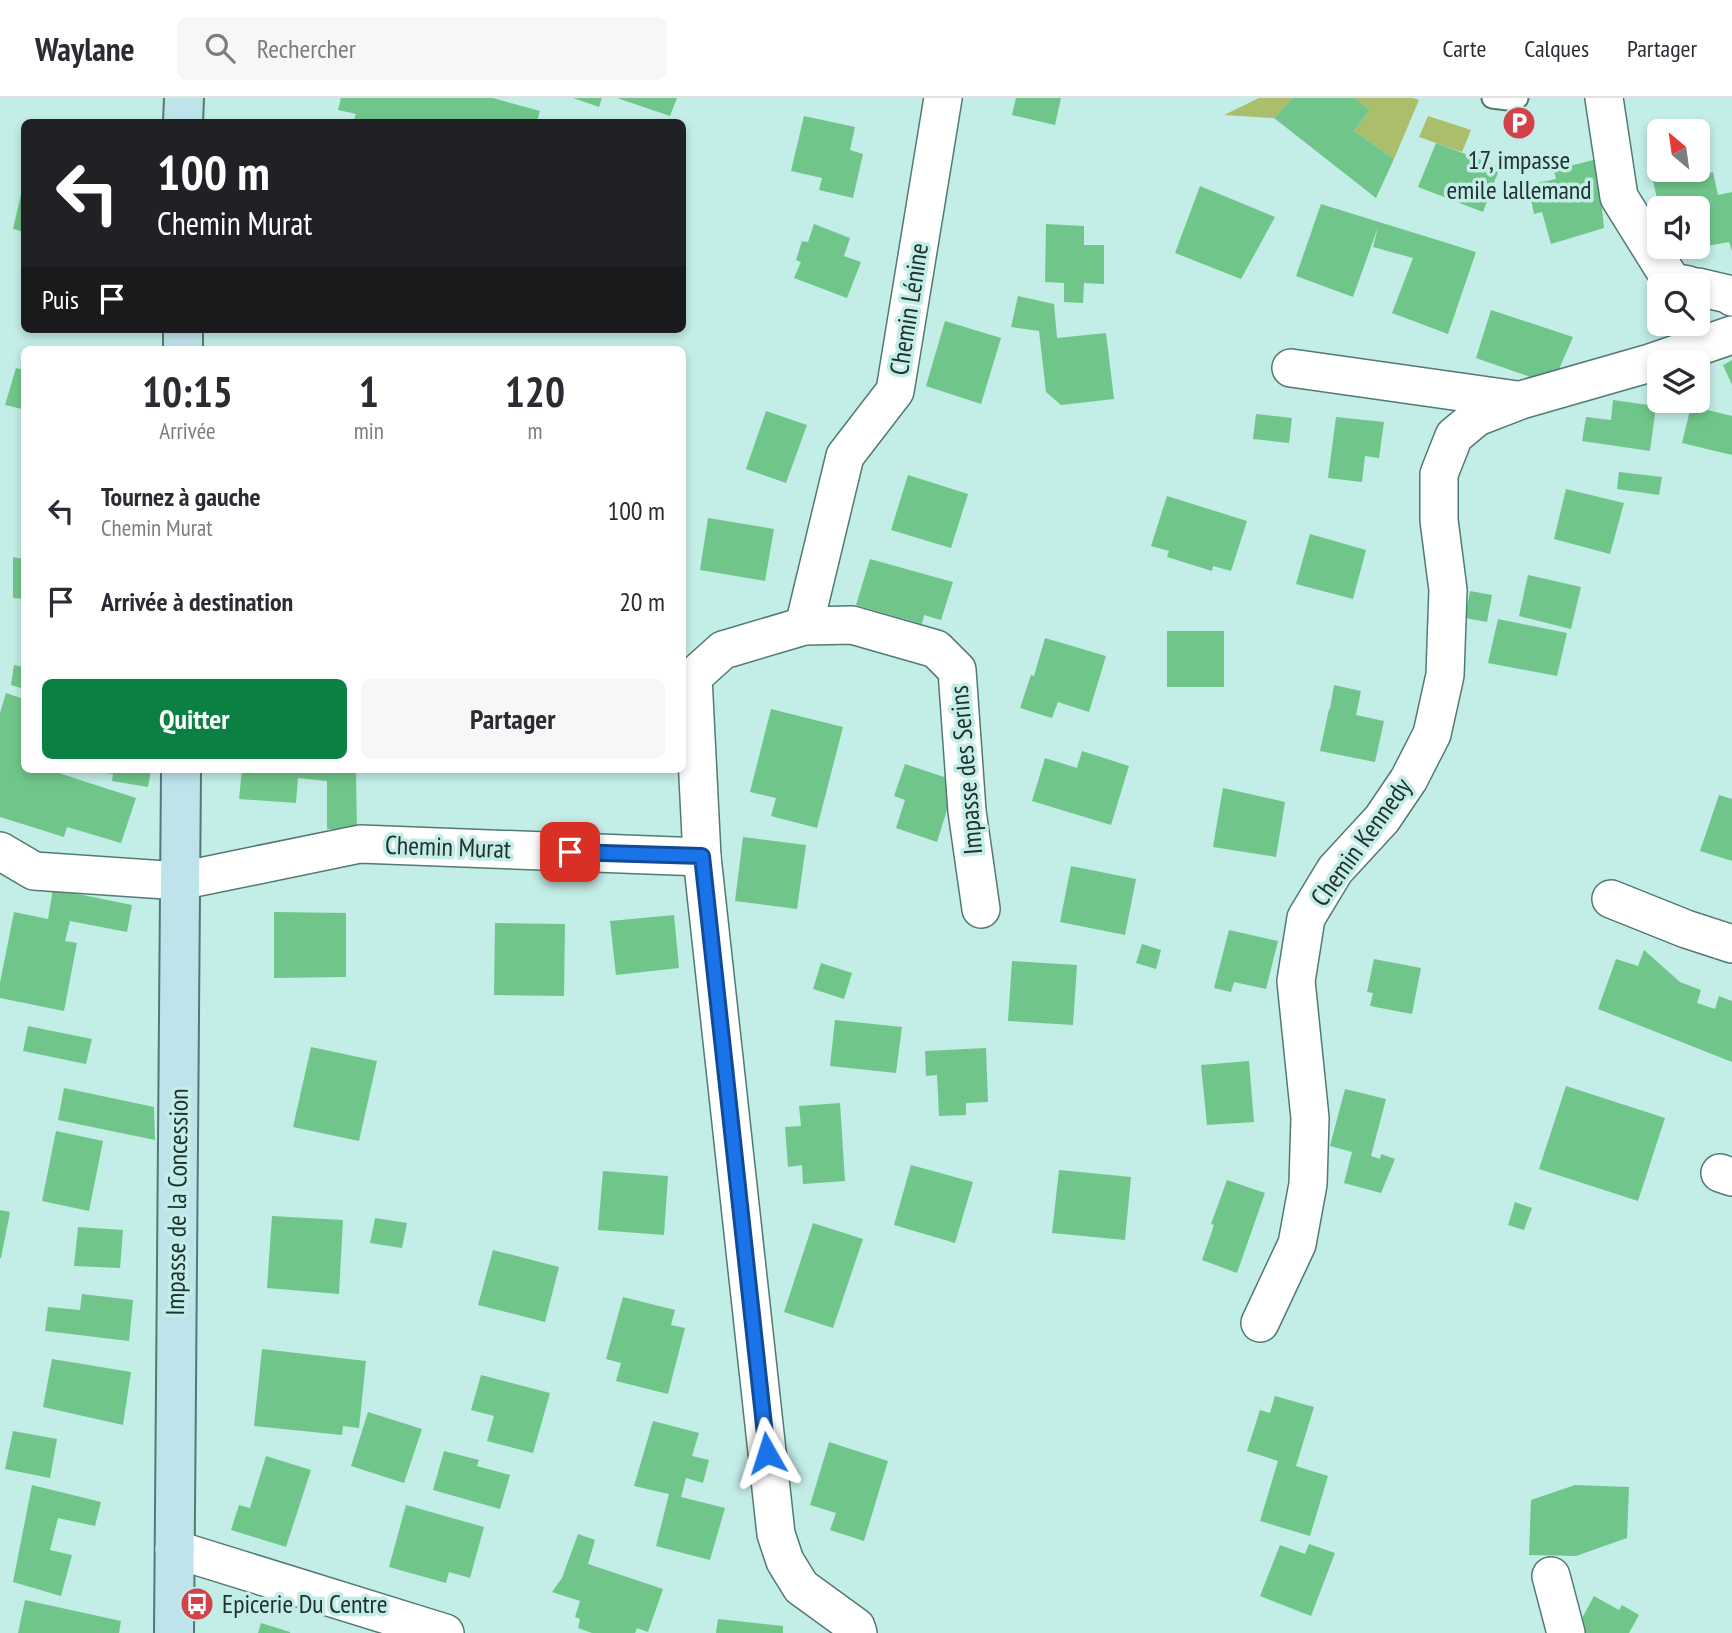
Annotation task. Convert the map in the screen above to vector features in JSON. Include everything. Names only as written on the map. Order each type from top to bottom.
[{"type":"street","points":[[183,119],[184,98]]},
{"type":"street","name":"Chemin Lénine","points":[[804,626],[845,456],[895,391],[943,98]]},
{"type":"street","points":[[1604,98],[1619,197],[1666,273]]},
{"type":"street","points":[[1710,290],[1732,297]]},
{"type":"street","name":"Chemin Kennedy","points":[[1260,1323],[1297,1244],[1308,1184],[1310,1118],[1296,981],[1306,918],[1335,870],[1382,819],[1409,779],[1432,734],[1445,675],[1448,590],[1439,520],[1439,474],[1454,436],[1477,417],[1521,400],[1650,363],[1732,335]]},
{"type":"street","name":"Chemin Kennedy","points":[[1291,368],[1521,400]]},
{"type":"street","name":"Impasse des Serins","points":[[702,856],[693,677],[723,650],[804,626],[852,625],[936,649],[957,670],[967,811],[981,909]]},
{"type":"street","name":"Impasse de la Concession","points":[[174,1633],[181,773]]},
{"type":"street","name":"Chemin Murat","points":[[0,851],[34,871],[180,881],[360,844],[702,856]]},
{"type":"street","points":[[702,856],[776,1534],[785,1561],[801,1587],[866,1631]]},
{"type":"street","points":[[1611,898],[1686,929],[1732,944]]},
{"type":"street","points":[[174,1549],[445,1633]]},
{"type":"street","points":[[1551,1576],[1566,1633]]},
{"type":"lane","points":[[1492,98],[1518,98]]},
{"type":"green space","points":[[1259,98],[1293,98],[1274,118],[1224,115]]},
{"type":"green space","points":[[1355,98],[1419,100],[1394,159],[1354,131],[1370,110]]},
{"type":"green space","points":[[1428,116],[1471,130],[1462,152],[1419,137]]},
{"type":"building","points":[[341,98],[493,98],[540,111],[538,119],[354,119],[356,114],[338,110]]},
{"type":"building","points":[[573,98],[602,98],[599,107]]},
{"type":"building","points":[[617,98],[677,98],[670,116]]},
{"type":"building","points":[[1016,98],[1061,98],[1055,125],[1012,115]]},
{"type":"building","points":[[1293,98],[1355,98],[1370,110],[1354,131],[1394,159],[1376,198],[1274,118]]},
{"type":"building","points":[[804,116],[855,127],[850,150],[863,154],[853,198],[819,190],[822,178],[791,171]]},
{"type":"building","points":[[1436,143],[1500,167],[1483,212],[1418,187]]},
{"type":"building","points":[[1597,159],[1604,228],[1551,244],[1542,212],[1534,214],[1528,185],[1556,179],[1554,170]]},
{"type":"building","points":[[1713,172],[1718,195],[1732,192],[1732,251],[1729,242],[1710,245],[1710,196],[1656,196],[1653,182],[1710,182],[1710,173]]},
{"type":"building","points":[[1200,186],[1275,217],[1241,279],[1175,253]]},
{"type":"building","points":[[21,195],[21,231],[13,229]]},
{"type":"building","points":[[1321,204],[1476,252],[1448,334],[1392,313],[1413,258],[1373,247],[1378,227],[1353,297],[1296,276]]},
{"type":"building","points":[[814,224],[850,238],[844,256],[861,262],[847,298],[794,278],[801,262],[796,260],[802,241],[808,242]]},
{"type":"building","points":[[1046,224],[1084,226],[1084,245],[1104,245],[1104,284],[1084,283],[1083,303],[1064,302],[1064,283],[1045,282]]},
{"type":"building","points":[[1018,296],[1054,304],[1057,338],[1106,333],[1114,399],[1061,405],[1046,392],[1039,331],[1011,327]]},
{"type":"building","points":[[1491,310],[1573,337],[1556,376],[1546,372],[1542,381],[1476,358]]},
{"type":"building","points":[[945,321],[1001,338],[981,404],[926,386]]},
{"type":"building","points":[[1732,360],[1732,385],[1723,365]]},
{"type":"building","points":[[16,368],[21,369],[21,409],[5,405]]},
{"type":"building","points":[[1613,400],[1647,405],[1647,413],[1655,413],[1650,451],[1582,441],[1586,417],[1611,420]]},
{"type":"building","points":[[766,411],[807,425],[786,483],[746,469]]},
{"type":"building","points":[[1710,411],[1732,416],[1732,455],[1682,443],[1689,413],[1710,413]]},
{"type":"building","points":[[1256,414],[1292,418],[1289,443],[1253,439]]},
{"type":"building","points":[[1336,417],[1384,422],[1379,458],[1365,456],[1362,482],[1328,478]]},
{"type":"building","points":[[1619,472],[1662,477],[1659,495],[1617,489]]},
{"type":"building","points":[[908,475],[968,494],[951,548],[891,530]]},
{"type":"building","points":[[1566,489],[1624,503],[1610,554],[1554,539]]},
{"type":"building","points":[[1167,496],[1247,521],[1231,571],[1213,566],[1212,571],[1167,557],[1169,551],[1151,546]]},
{"type":"building","points":[[708,518],[774,529],[765,581],[700,570]]},
{"type":"building","points":[[1310,534],[1366,550],[1353,599],[1296,584]]},
{"type":"building","points":[[13,557],[21,558],[21,599],[13,598]]},
{"type":"building","points":[[870,559],[953,582],[941,620],[924,615],[922,624],[856,605]]},
{"type":"building","points":[[1528,575],[1581,587],[1571,629],[1519,616]]},
{"type":"building","points":[[1470,591],[1492,595],[1487,622],[1465,618]]},
{"type":"building","points":[[1498,619],[1567,633],[1557,676],[1488,663]]},
{"type":"building","points":[[1167,631],[1224,631],[1224,687],[1167,687]]},
{"type":"building","points":[[1045,638],[1106,656],[1089,712],[1058,702],[1052,718],[1020,708],[1031,675],[1034,676]]},
{"type":"building","points":[[14,665],[21,666],[21,688],[11,685]]},
{"type":"building","points":[[1334,685],[1361,691],[1356,715],[1384,721],[1375,762],[1320,751]]},
{"type":"building","points":[[6,693],[21,698],[21,773],[58,773],[136,798],[121,843],[67,827],[64,837],[0,817],[0,713]]},
{"type":"building","points":[[771,709],[843,727],[817,828],[771,816],[776,798],[750,792]]},
{"type":"building","points":[[1082,751],[1129,766],[1111,825],[1032,801],[1045,758],[1077,768]]},
{"type":"building","points":[[905,764],[956,781],[937,842],[896,828],[905,800],[894,796]]},
{"type":"building","points":[[104,773],[150,773],[148,787],[112,781],[113,774]]},
{"type":"building","points":[[242,773],[356,773],[357,831],[327,829],[327,781],[298,778],[296,803],[239,799]]},
{"type":"building","points":[[1223,788],[1285,802],[1276,857],[1213,847]]},
{"type":"building","points":[[1719,795],[1732,799],[1732,861],[1700,851]]},
{"type":"building","points":[[743,837],[806,845],[797,909],[735,901]]},
{"type":"building","points":[[1071,866],[1136,879],[1125,935],[1060,922]]},
{"type":"building","points":[[53,889],[132,905],[127,932],[70,921],[65,941],[77,943],[64,1011],[0,998],[0,983],[14,912],[48,919]]},
{"type":"building","points":[[274,912],[346,913],[346,977],[274,978]]},
{"type":"building","points":[[674,915],[679,968],[616,975],[610,921]]},
{"type":"building","points":[[495,923],[565,924],[564,996],[494,995]]},
{"type":"building","points":[[1229,930],[1278,941],[1266,989],[1234,982],[1231,992],[1214,988]]},
{"type":"building","points":[[1142,944],[1161,950],[1156,969],[1136,963]]},
{"type":"building","points":[[1644,950],[1680,982],[1701,990],[1697,1003],[1715,1009],[1719,996],[1732,1001],[1732,1062],[1598,1009],[1616,959],[1638,966]]},
{"type":"building","points":[[1374,959],[1421,968],[1412,1014],[1370,1006],[1373,993],[1367,992]]},
{"type":"building","points":[[1012,961],[1077,965],[1073,1025],[1008,1021]]},
{"type":"building","points":[[821,963],[852,973],[844,999],[813,989]]},
{"type":"building","points":[[835,1020],[902,1027],[896,1073],[830,1066]]},
{"type":"building","points":[[28,1026],[92,1039],[86,1064],[23,1051]]},
{"type":"building","points":[[311,1047],[377,1061],[359,1141],[293,1127]]},
{"type":"building","points":[[986,1048],[988,1102],[966,1103],[966,1115],[939,1116],[937,1075],[926,1076],[925,1051]]},
{"type":"building","points":[[1249,1061],[1254,1122],[1207,1125],[1201,1065]]},
{"type":"building","points":[[1566,1086],[1665,1118],[1638,1201],[1539,1169]]},
{"type":"building","points":[[64,1088],[154,1107],[155,1140],[58,1120]]},
{"type":"building","points":[[1345,1089],[1386,1099],[1371,1156],[1380,1159],[1381,1154],[1395,1159],[1381,1193],[1344,1183],[1352,1152],[1330,1146]]},
{"type":"building","points":[[840,1103],[845,1181],[803,1184],[802,1165],[788,1167],[785,1127],[801,1126],[799,1106]]},
{"type":"building","points":[[56,1131],[103,1141],[89,1211],[42,1201]]},
{"type":"building","points":[[911,1165],[973,1182],[955,1243],[894,1225]]},
{"type":"building","points":[[1059,1170],[1131,1177],[1125,1240],[1052,1233]]},
{"type":"building","points":[[603,1171],[668,1176],[664,1235],[598,1230]]},
{"type":"building","points":[[1227,1180],[1265,1193],[1237,1273],[1202,1260],[1214,1225],[1211,1224]]},
{"type":"building","points":[[1515,1202],[1532,1208],[1524,1230],[1508,1225]]},
{"type":"building","points":[[0,1210],[10,1212],[1,1258],[0,1258]]},
{"type":"building","points":[[272,1216],[343,1220],[339,1294],[267,1288]]},
{"type":"building","points":[[375,1218],[407,1223],[402,1248],[370,1243]]},
{"type":"building","points":[[813,1223],[863,1239],[833,1328],[784,1312]]},
{"type":"building","points":[[78,1227],[123,1230],[120,1268],[74,1266]]},
{"type":"building","points":[[493,1250],[559,1267],[545,1322],[478,1305]]},
{"type":"building","points":[[82,1294],[133,1300],[129,1341],[45,1331],[48,1307],[80,1310]]},
{"type":"building","points":[[623,1297],[675,1310],[671,1325],[685,1328],[668,1394],[616,1381],[621,1363],[606,1359]]},
{"type":"building","points":[[262,1349],[366,1361],[359,1428],[343,1426],[342,1435],[254,1426]]},
{"type":"building","points":[[52,1359],[131,1372],[123,1425],[43,1407]]},
{"type":"building","points":[[481,1375],[550,1393],[533,1453],[487,1441],[494,1416],[471,1410]]},
{"type":"building","points":[[1275,1396],[1314,1407],[1296,1466],[1328,1476],[1310,1536],[1260,1521],[1278,1461],[1247,1451],[1260,1410],[1270,1413]]},
{"type":"building","points":[[368,1412],[422,1429],[404,1483],[351,1466]]},
{"type":"building","points":[[653,1421],[699,1433],[692,1456],[709,1460],[703,1483],[686,1478],[681,1497],[725,1508],[710,1560],[656,1546],[669,1494],[634,1486]]},
{"type":"building","points":[[13,1431],[57,1439],[50,1478],[5,1469]]},
{"type":"building","points":[[829,1442],[888,1461],[864,1541],[830,1530],[836,1513],[810,1505]]},
{"type":"building","points":[[444,1451],[479,1460],[477,1466],[510,1475],[500,1509],[433,1490]]},
{"type":"building","points":[[266,1456],[311,1470],[286,1547],[231,1530],[239,1505],[250,1508]]},
{"type":"building","points":[[32,1485],[101,1502],[95,1526],[58,1518],[50,1550],[72,1555],[61,1596],[13,1582]]},
{"type":"building","points":[[1575,1485],[1629,1487],[1627,1538],[1576,1556],[1529,1555],[1531,1500]]},
{"type":"building","points":[[406,1505],[484,1527],[470,1578],[449,1572],[446,1583],[389,1567]]},
{"type":"building","points":[[578,1534],[595,1540],[588,1564],[663,1589],[648,1632],[637,1628],[635,1633],[592,1633],[578,1628],[580,1619],[575,1617],[580,1601],[552,1592],[562,1578]]},
{"type":"building","points":[[1309,1544],[1335,1553],[1311,1616],[1260,1596],[1280,1545],[1305,1554]]},
{"type":"building","points":[[1594,1596],[1619,1610],[1622,1605],[1639,1615],[1629,1633],[1575,1631]]},
{"type":"building","points":[[25,1600],[121,1621],[119,1633],[18,1633]]},
{"type":"building","points":[[718,1619],[783,1626],[783,1633],[716,1633]]},
{"type":"building","points":[[261,1623],[290,1632],[290,1633],[258,1633]]},
{"type":"place","name":"17, impasse emile lallemand","points":[[1519,123]]},
{"type":"place","name":"Epicerie Du Centre","points":[[197,1604]]},
{"type":"route","points":[[570,852],[702,856],[767,1453]]}]
